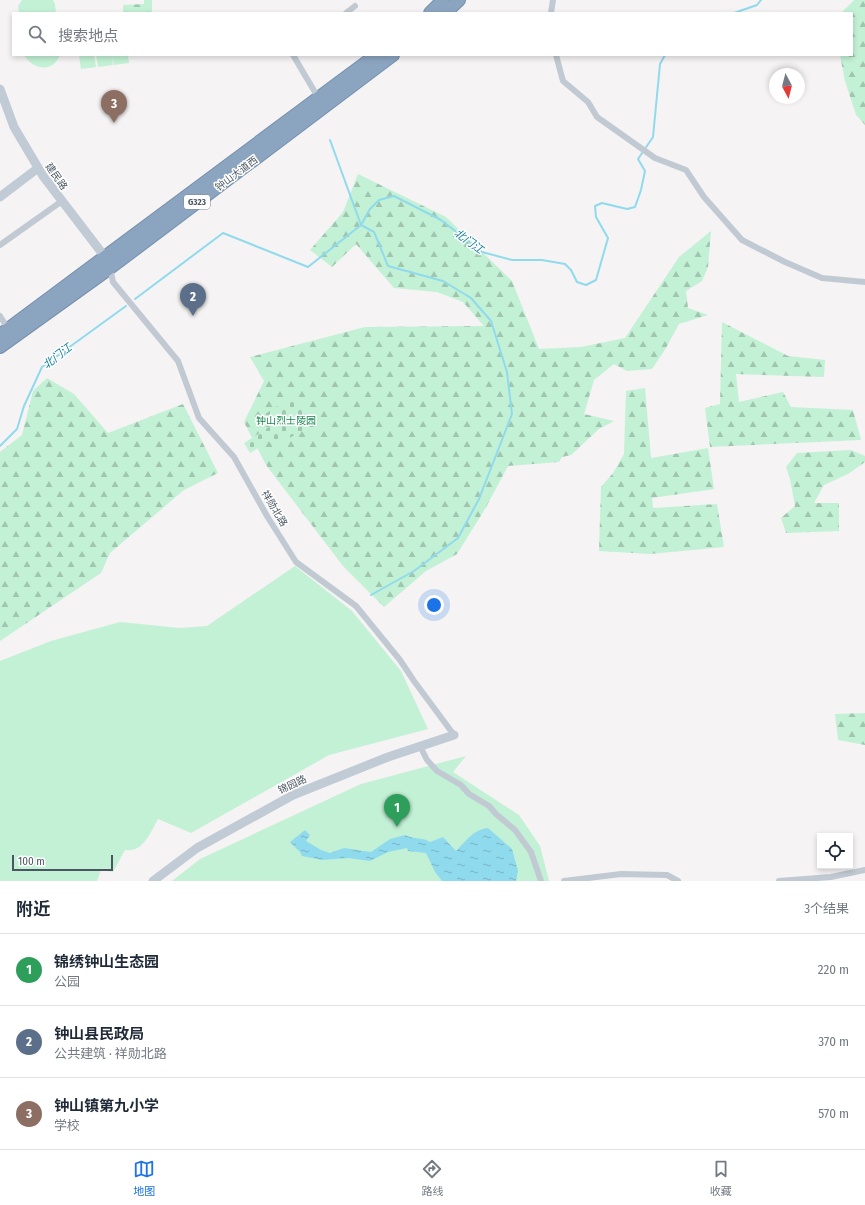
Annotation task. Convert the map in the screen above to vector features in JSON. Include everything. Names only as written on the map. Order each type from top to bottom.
[{"type":"highway","points":[[431,12],[443,0]]},
{"type":"highway","points":[[446,12],[459,0]]},
{"type":"highway","name":"钟山大道西","points":[[0,347],[7,334],[107,263],[321,102],[375,56]]},
{"type":"highway","name":"钟山大道西","points":[[321,102],[391,56]]},
{"type":"street","points":[[551,12],[553,0]]},
{"type":"street","points":[[347,12],[355,6]]},
{"type":"street","points":[[295,56],[321,102]]},
{"type":"street","points":[[556,56],[563,81],[588,102],[597,117],[656,158],[686,170],[704,198],[742,240],[785,262],[822,278],[865,282]]},
{"type":"street","name":"建民路","points":[[0,89],[14,127],[38,168],[107,263]]},
{"type":"street","points":[[0,197],[38,168]]},
{"type":"street","points":[[0,245],[62,201]]},
{"type":"street","name":"祥勋北路","points":[[107,263],[113,282],[178,361],[199,418],[234,457],[267,516],[296,562],[356,606],[400,660],[454,735]]},
{"type":"street","points":[[855,281],[865,286]]},
{"type":"street","points":[[0,316],[7,334]]},
{"type":"street","name":"锦园路","points":[[153,881],[197,848],[293,795],[388,757],[454,735]]},
{"type":"street","points":[[420,746],[428,760],[437,770],[461,785],[469,794],[489,806],[515,830],[531,852],[541,881]]},
{"type":"street","points":[[779,881],[831,877],[865,870]]},
{"type":"street","points":[[564,881],[621,874],[667,875],[678,881]]},
{"type":"green space","points":[[22,0],[53,0],[56,12],[19,12],[18,6]]},
{"type":"green space","points":[[144,0],[152,0],[152,12],[123,12],[123,5],[144,4]]},
{"type":"green space","points":[[854,0],[865,0],[865,125],[856,115],[845,81],[840,56],[853,56],[853,12],[842,12]]},
{"type":"green space","points":[[25,56],[60,56],[53,65],[48,67],[32,64]]},
{"type":"green space","points":[[79,56],[94,56],[96,67],[81,69]]},
{"type":"green space","points":[[96,56],[112,56],[113,65],[98,67]]},
{"type":"green space","points":[[112,56],[128,56],[129,63],[114,65]]},
{"type":"green space","points":[[358,174],[446,217],[512,281],[539,349],[581,347],[625,338],[679,257],[711,231],[708,267],[702,281],[686,291],[688,308],[708,315],[679,324],[666,348],[652,369],[627,371],[614,364],[594,380],[584,414],[614,421],[599,429],[571,455],[562,457],[559,462],[508,466],[485,509],[457,554],[426,571],[384,607],[343,566],[266,465],[244,422],[264,381],[250,357],[365,327],[484,326],[463,302],[437,292],[394,288],[356,244],[332,267],[310,250],[343,212]]},
{"type":"green space","points":[[722,322],[788,356],[825,360],[824,377],[736,374],[739,402],[783,392],[791,407],[853,410],[861,440],[710,447],[705,408],[720,404]]},
{"type":"green space","points":[[47,378],[74,394],[108,433],[183,404],[218,473],[184,490],[110,553],[101,573],[0,641],[0,452],[22,435],[33,391]]},
{"type":"green space","points":[[645,388],[651,458],[708,448],[714,489],[652,498],[653,508],[717,504],[724,547],[650,554],[599,551],[601,487],[613,473],[624,454],[626,391]]},
{"type":"green space","name":"钟山烈士陵园","points":[[295,395],[313,424],[278,445],[274,438],[250,453],[244,443],[269,427],[262,416]]},
{"type":"green space","points":[[851,450],[865,456],[865,462],[848,474],[824,485],[814,503],[839,503],[839,531],[786,533],[781,518],[795,506],[786,467],[797,453]]},
{"type":"green space","points":[[295,566],[352,611],[401,671],[428,729],[329,755],[191,833],[158,819],[145,841],[137,848],[125,850],[113,872],[101,870],[97,881],[0,881],[0,661],[51,641],[120,622],[180,628],[207,626]]},
{"type":"green space","points":[[865,713],[865,745],[838,740],[835,714]]},
{"type":"green space","points":[[466,756],[453,772],[519,815],[540,846],[549,881],[172,881],[200,859],[361,784]]},
{"type":"water","points":[[488,828],[512,849],[518,871],[516,881],[442,881],[435,872],[426,853],[408,851],[407,848],[388,852],[370,861],[348,858],[322,860],[302,856],[290,842],[305,830],[310,835],[306,841],[321,850],[330,853],[344,848],[371,852],[390,839],[405,835],[430,842],[443,837],[456,851],[474,833]]},
{"type":"waterway","name":"北门江","points":[[737,12],[757,5],[761,0]]},
{"type":"waterway","name":"北门江","points":[[135,299],[223,233],[308,267],[361,225],[370,209],[379,200],[394,196],[441,220],[482,252],[512,260],[542,260],[565,264],[571,270],[577,282],[586,285],[596,280],[608,238],[596,217],[595,206],[602,203],[627,209],[635,207],[641,190],[645,171],[638,159],[653,137],[660,64],[664,56]]},
{"type":"waterway","points":[[330,140],[361,225],[374,232],[388,266],[443,281],[471,298],[491,321],[507,372],[512,414],[479,499],[458,538],[414,571],[371,595]]},
{"type":"waterway","name":"北门江","points":[[0,446],[17,429],[24,406],[42,367],[126,306]]},
{"type":"place","name":"钟山镇第九小学","points":[[114,123]]},
{"type":"place","name":"钟山县民政局","points":[[193,316]]},
{"type":"place","name":"锦绣钟山生态园","points":[[397,827]]}]
